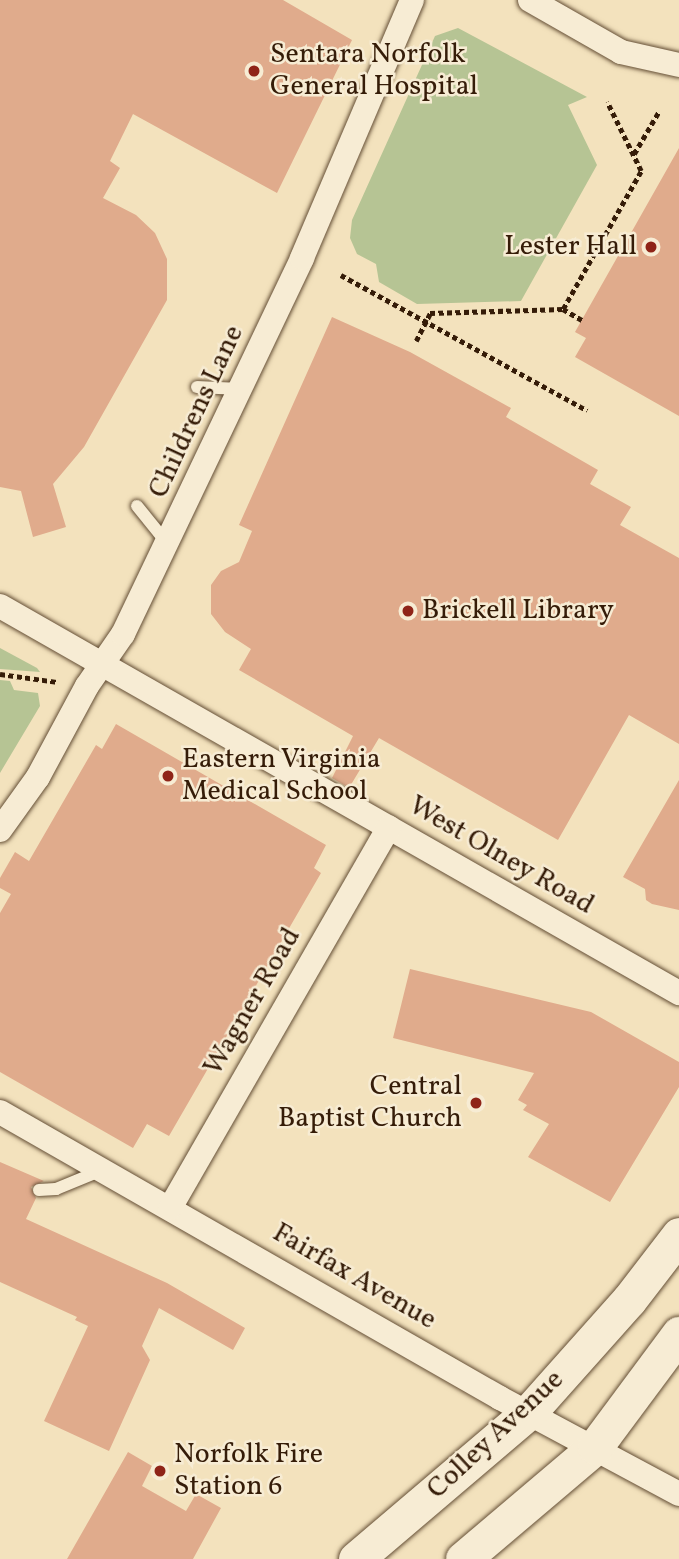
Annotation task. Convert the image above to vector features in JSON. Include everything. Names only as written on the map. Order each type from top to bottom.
[{"type":"main road","name":"Colley Avenue","points":[[356,1559],[530,1411],[629,1300],[679,1235]]},
{"type":"main road","points":[[463,1559],[595,1447],[679,1334]]},
{"type":"street","name":"Childrens Lane","points":[[0,830],[38,777],[123,634],[302,258],[412,0]]},
{"type":"street","points":[[530,0],[621,52],[679,65]]},
{"type":"street","name":"West Olney Road","points":[[0,606],[104,662],[389,827],[678,989]]},
{"type":"street","name":"Wagner Road","points":[[170,1208],[389,827]]},
{"type":"street","name":"Fairfax Avenue","points":[[0,1112],[500,1398],[530,1411],[679,1494]]},
{"type":"lane","points":[[197,387],[240,389]]},
{"type":"lane","points":[[137,506],[167,543]]},
{"type":"lane","points":[[39,1191],[55,1189],[102,1170]]},
{"type":"path","points":[[563,309],[641,171],[607,102]]},
{"type":"path","points":[[634,154],[658,113]]},
{"type":"path","points":[[341,275],[587,410]]},
{"type":"path","points":[[416,341],[430,313],[563,309],[582,320]]},
{"type":"path","points":[[0,674],[59,682]]},
{"type":"green space","points":[[458,28],[587,97],[568,105],[597,165],[521,301],[417,304],[379,282],[376,264],[357,254],[350,238],[352,220],[435,36]]},
{"type":"green space","points":[[0,648],[37,668],[40,672],[0,669]]},
{"type":"green space","points":[[0,680],[10,681],[14,690],[38,693],[40,706],[0,773]]},
{"type":"building","points":[[0,0],[283,0],[352,40],[277,193],[133,114],[110,161],[120,168],[103,198],[136,215],[155,233],[167,259],[167,300],[84,447],[53,484],[66,527],[33,537],[21,491],[0,487]]},
{"type":"building","name":"Lester Hall","points":[[679,148],[679,416],[575,357],[586,338],[575,332]]},
{"type":"building","points":[[332,317],[410,352],[511,408],[506,417],[598,470],[590,484],[631,507],[620,525],[679,558],[679,744],[629,715],[558,840],[379,738],[349,788],[332,778],[353,736],[239,670],[251,649],[225,632],[211,614],[211,585],[221,571],[239,562],[252,531],[239,525]]},
{"type":"building","points":[[116,724],[326,845],[314,868],[321,873],[169,1136],[147,1124],[133,1148],[0,1072],[0,913],[11,894],[0,888],[0,878],[15,852],[29,861],[96,745],[102,749]]},
{"type":"building","points":[[679,780],[679,910],[652,904],[646,900],[645,889],[623,877]]},
{"type":"building","points":[[410,969],[591,1012],[679,1062],[679,1087],[610,1202],[528,1157],[549,1124],[523,1110],[527,1105],[518,1100],[534,1073],[393,1038]]},
{"type":"building","points":[[0,1162],[44,1181],[31,1187],[36,1198],[26,1219],[167,1283],[245,1328],[233,1350],[159,1308],[142,1346],[150,1360],[109,1451],[44,1421],[88,1326],[75,1320],[77,1317],[0,1282]]},
{"type":"building","points":[[128,1452],[152,1466],[142,1486],[186,1511],[196,1494],[221,1508],[193,1559],[67,1559]]},
{"type":"place","name":"Sentara Norfolk General Hospital","points":[[254,71]]},
{"type":"place","name":"Lester Hall","points":[[651,247]]},
{"type":"place","name":"Brickell Library","points":[[408,611]]},
{"type":"place","name":"Eastern Virginia Medical School","points":[[168,776]]},
{"type":"place","name":"Central Baptist Church","points":[[476,1103]]},
{"type":"place","name":"Norfolk Fire Station 6","points":[[160,1471]]}]
